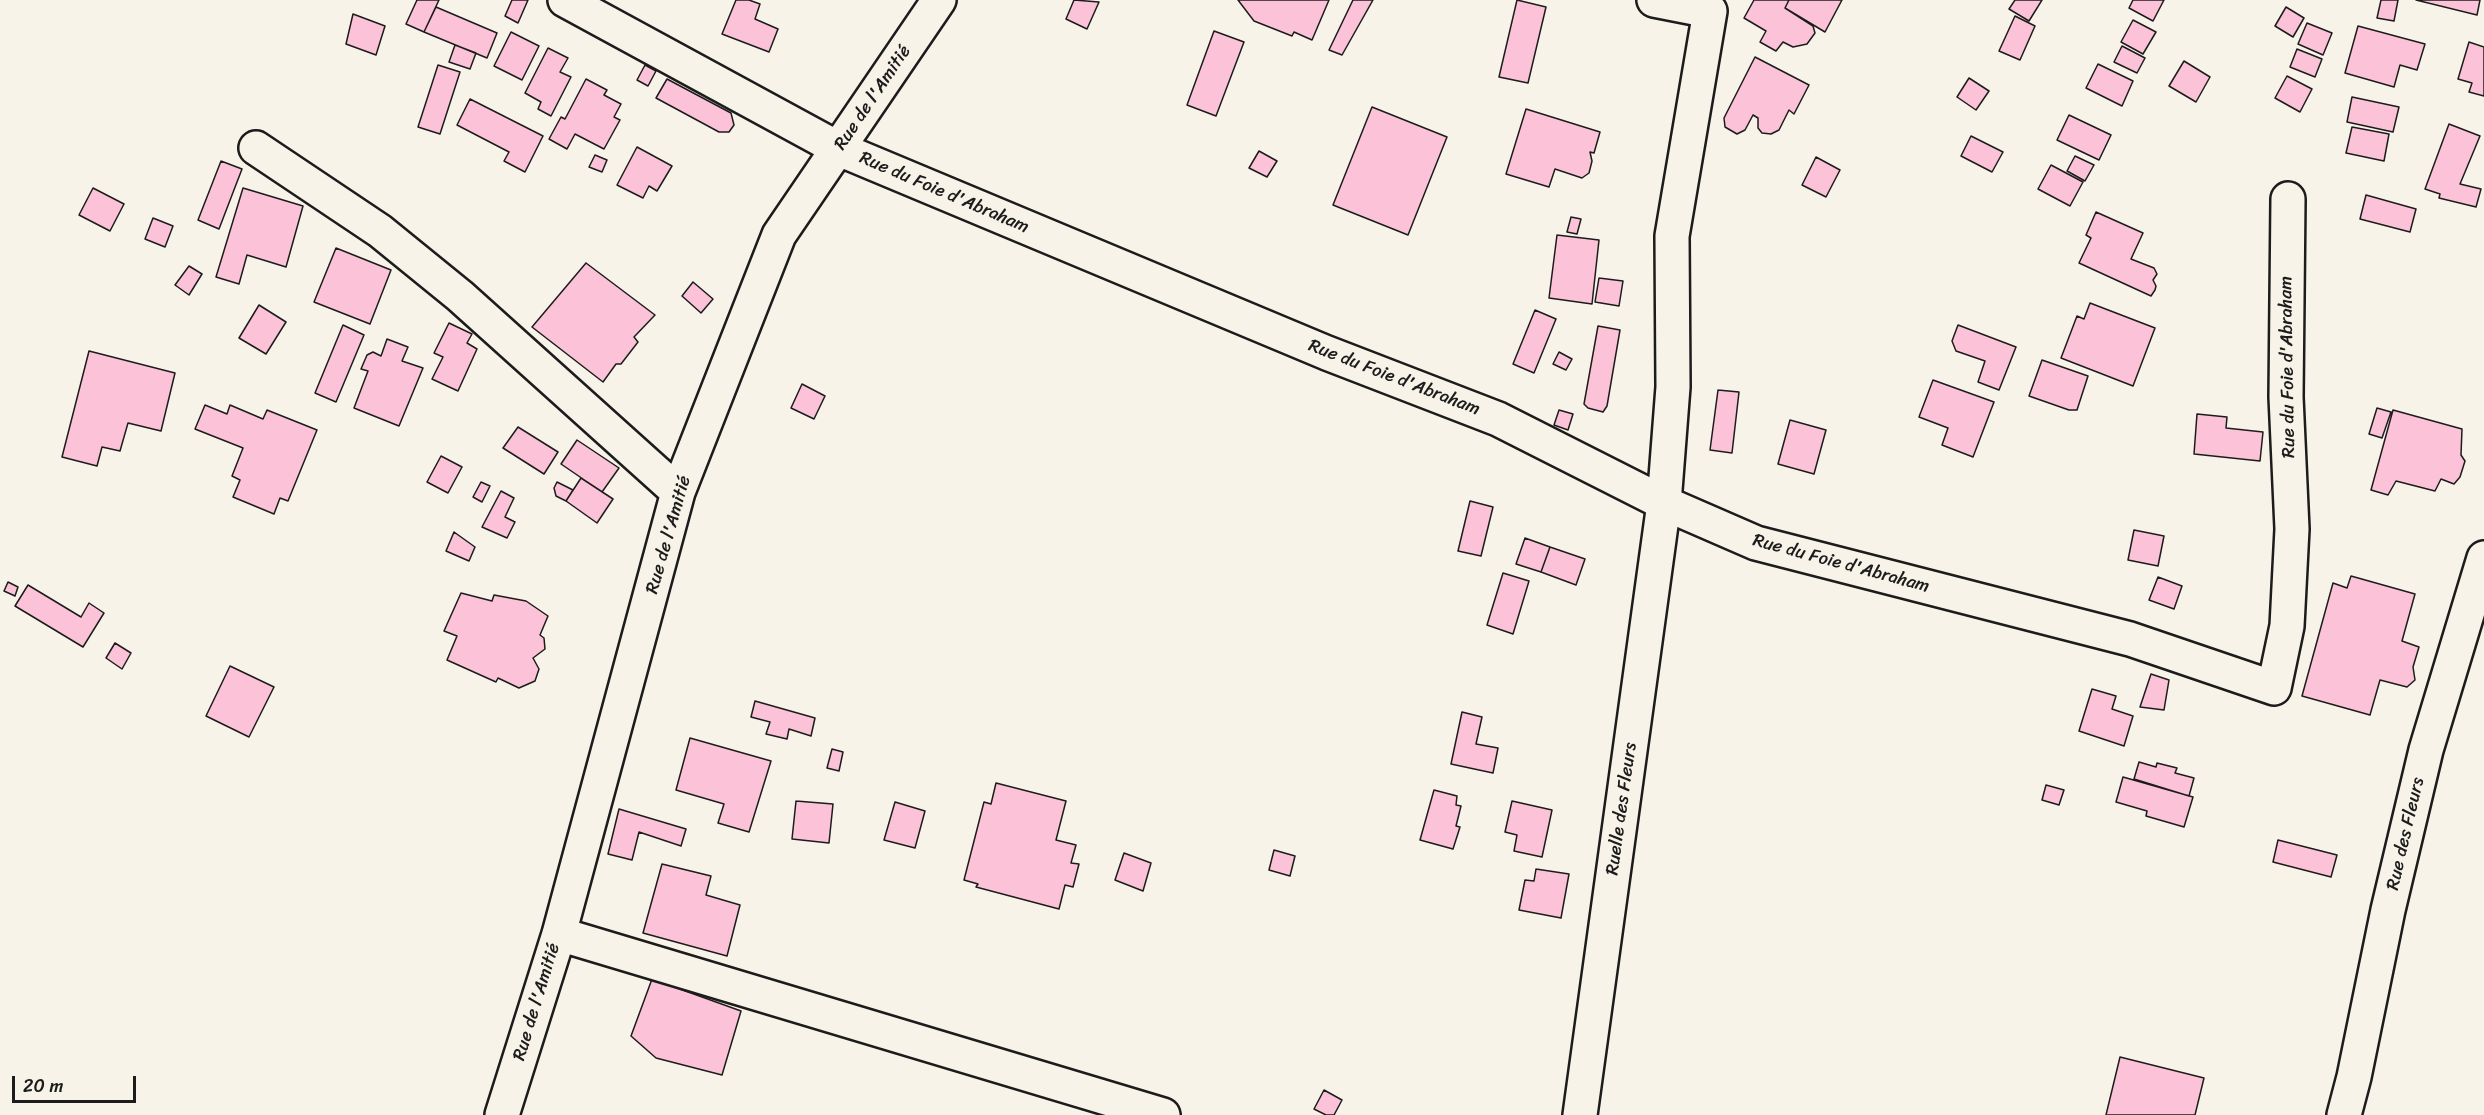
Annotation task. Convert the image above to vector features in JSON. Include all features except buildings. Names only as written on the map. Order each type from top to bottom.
[{"type":"street","name":"Rue du Foie d'Abraham","points":[[565,0],[839,149],[1327,353],[1498,419],[1664,503],[1756,543],[2130,639],[2274,688],[2287,626],[2292,529],[2286,397],[2288,199]]},
{"type":"street","name":"Rue de l'Amitié","points":[[502,1115],[559,934],[678,492],[779,235],[939,0]]},
{"type":"street","name":"Ruelle des Fleurs","points":[[1580,1115],[1664,503],[1673,387],[1672,236],[1710,11],[1654,0]]},
{"type":"street","points":[[256,148],[389,239],[460,296],[678,492]]},
{"type":"street","name":"Rue des Fleurs","points":[[2344,1115],[2354,1077],[2388,910],[2426,750],[2484,558]]},
{"type":"street","points":[[559,934],[1163,1115]]}]
